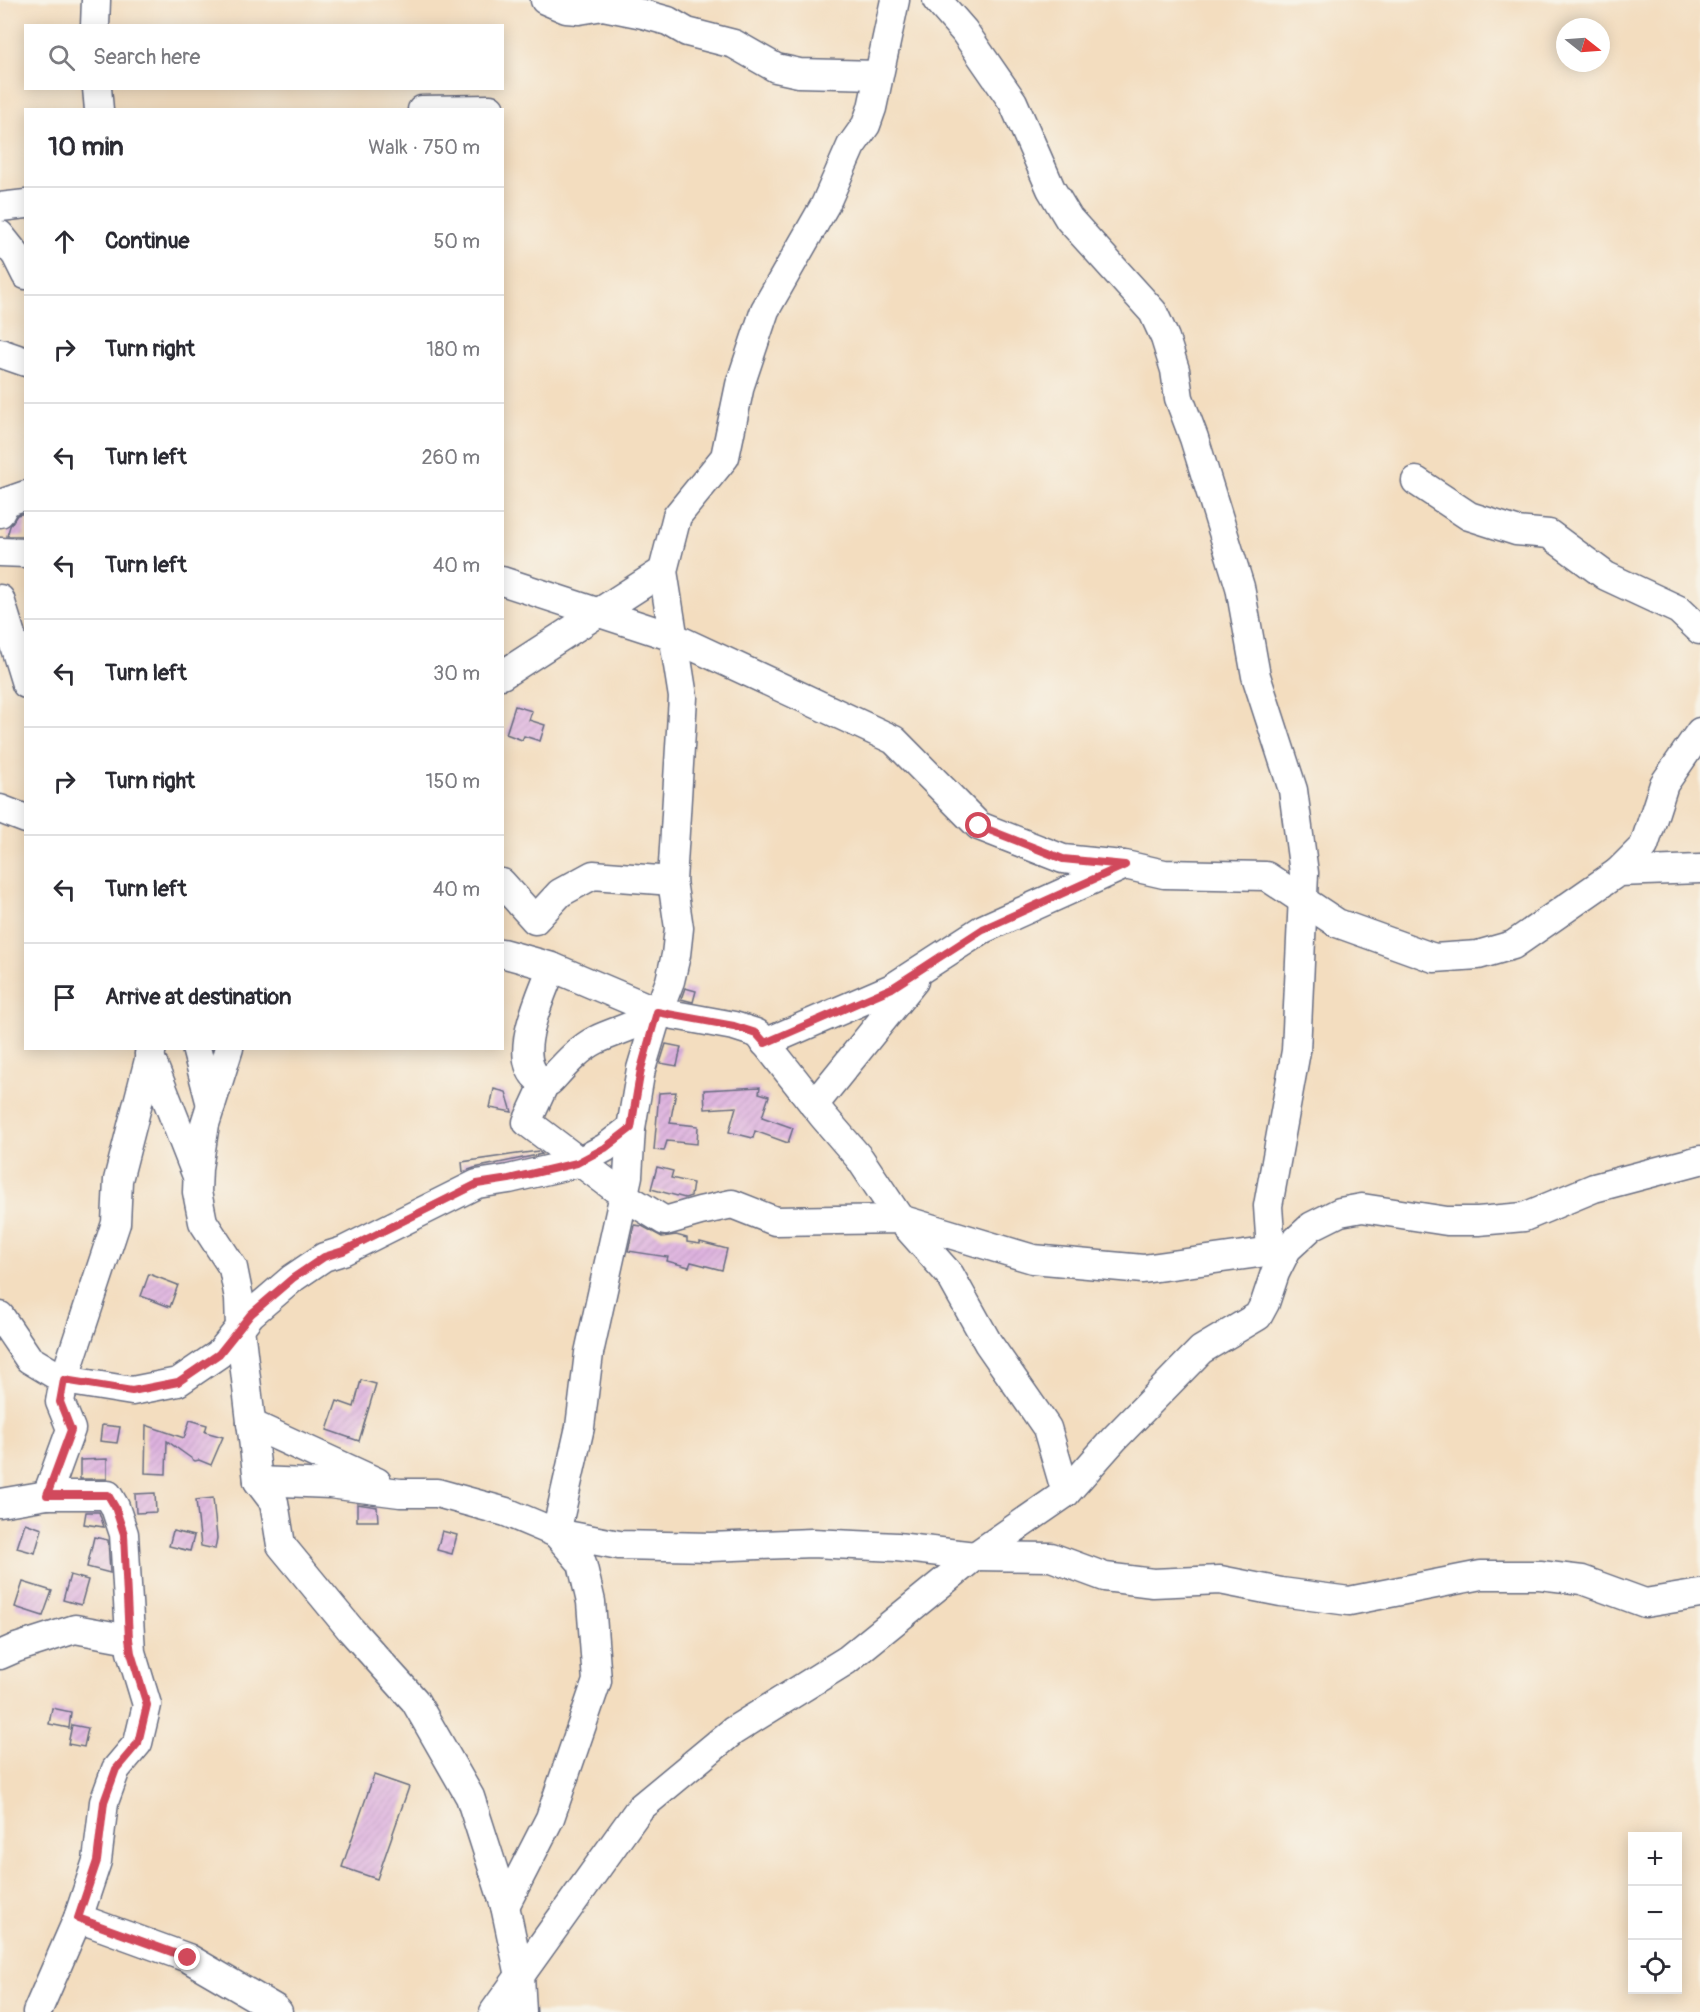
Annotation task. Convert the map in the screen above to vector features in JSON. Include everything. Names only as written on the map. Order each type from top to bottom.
[{"type":"street","points":[[95,24],[96,0]]},
{"type":"street","points":[[545,0],[566,9],[579,10],[603,6],[668,21],[687,32],[734,44],[776,68],[799,73],[878,75]]},
{"type":"street","points":[[556,1533],[580,1427],[589,1353],[628,1176],[631,1128],[641,1069],[657,1012],[672,972],[680,928],[672,881],[683,697],[663,571],[677,516],[725,457],[740,385],[765,310],[825,205],[851,146],[866,125],[872,108],[895,0]]},
{"type":"street","points":[[494,2012],[640,1808],[733,1731],[847,1660],[975,1556],[1066,1493],[1114,1439],[1201,1350],[1258,1316],[1275,1273],[1279,1250],[1268,1206],[1296,1051],[1304,873],[1293,790],[1256,676],[1240,587],[1194,438],[1179,398],[1176,370],[1153,312],[1069,219],[1051,189],[1013,102],[971,41],[937,0]]},
{"type":"street","points":[[97,90],[99,108]]},
{"type":"street","points":[[0,207],[24,204]]},
{"type":"street","points":[[8,239],[24,271]]},
{"type":"street","points":[[0,353],[24,361]]},
{"type":"street","points":[[1416,481],[1469,516],[1516,531],[1549,534],[1606,576],[1680,610],[1700,630]]},
{"type":"street","points":[[0,552],[24,553]]},
{"type":"street","points":[[504,674],[663,571]]},
{"type":"street","points":[[504,582],[673,637],[894,740],[979,826],[1063,859],[1125,865],[1164,874],[1266,876],[1337,923],[1434,958],[1478,955],[1513,945],[1618,872],[1644,846],[1664,784],[1700,732]]},
{"type":"street","points":[[0,598],[24,677]]},
{"type":"street","points":[[0,809],[24,818]]},
{"type":"street","points":[[765,1043],[892,988],[983,929],[1125,865]]},
{"type":"street","points":[[1618,872],[1700,869]]},
{"type":"street","points":[[504,885],[535,920],[560,893],[593,875],[672,881]]},
{"type":"street","points":[[504,954],[552,967],[657,1012],[734,1026],[756,1033],[861,1159],[900,1219],[950,1275],[988,1343],[1047,1428],[1066,1493]]},
{"type":"street","points":[[814,1105],[927,966]]},
{"type":"street","points":[[545,1083],[539,1080],[528,1062],[526,1050],[532,1023],[552,967]]},
{"type":"street","points":[[657,1012],[636,1025],[594,1041],[571,1058],[550,1081],[545,1083],[527,1122],[624,1196],[665,1221],[700,1210],[732,1204],[775,1221],[900,1219],[1033,1259],[1143,1269],[1279,1250],[1312,1226],[1340,1212],[1362,1208],[1447,1221],[1524,1217],[1594,1188],[1700,1160]]},
{"type":"street","points":[[197,1050],[211,1105]]},
{"type":"street","points":[[228,1050],[205,1124],[197,1192],[203,1222],[233,1268],[239,1298],[240,1328],[258,1481],[274,1502],[281,1545],[351,1630],[415,1701],[470,1797],[506,1906],[519,1976],[522,2012]]},
{"type":"street","points":[[150,1052],[197,1178]]},
{"type":"street","points":[[47,1495],[71,1430],[60,1402],[64,1380],[116,1223],[118,1180],[150,1052]]},
{"type":"street","points":[[0,1316],[29,1359],[64,1380],[132,1391],[178,1382],[219,1354],[251,1314],[293,1278],[327,1256],[343,1251],[477,1184],[509,1179],[579,1161],[605,1148],[631,1128]]},
{"type":"street","points":[[251,1424],[400,1493]]},
{"type":"street","points":[[258,1481],[330,1484],[400,1493],[436,1493],[506,1512],[556,1533],[618,1545],[710,1547],[812,1543],[897,1547],[975,1556],[1051,1557],[1106,1577],[1153,1583],[1220,1580],[1281,1592],[1349,1601],[1481,1575],[1540,1575],[1582,1580],[1645,1603],[1700,1594]]},
{"type":"street","points":[[0,1503],[47,1495],[108,1495],[115,1507],[124,1534],[129,1639],[147,1705],[138,1743],[116,1769],[104,1802],[97,1861],[78,1918],[37,2012]]},
{"type":"street","points":[[506,1906],[550,1818],[597,1681],[591,1602],[582,1563],[556,1533]]},
{"type":"street","points":[[0,1655],[75,1629],[129,1639]]},
{"type":"street","points":[[78,1918],[188,1958],[278,2012]]},
{"type":"building","points":[[24,513],[24,536],[7,536],[10,526],[17,515]]},
{"type":"building","points":[[515,706],[532,711],[529,720],[545,725],[540,741],[524,736],[522,740],[506,734]]},
{"type":"building","points":[[685,988],[696,991],[693,1002],[681,999]]},
{"type":"building","points":[[666,1044],[681,1047],[677,1066],[660,1063]]},
{"type":"building","points":[[760,1087],[759,1093],[769,1096],[762,1117],[793,1128],[788,1143],[755,1131],[753,1138],[729,1132],[736,1107],[705,1109],[704,1090]]},
{"type":"building","points":[[494,1089],[506,1092],[512,1112],[490,1108]]},
{"type":"building","points":[[676,1092],[670,1123],[698,1126],[697,1144],[667,1141],[664,1151],[654,1150],[659,1093]]},
{"type":"building","points":[[538,1151],[542,1154],[463,1172],[462,1162]]},
{"type":"building","points":[[657,1167],[673,1171],[671,1178],[693,1183],[691,1196],[685,1198],[651,1189]]},
{"type":"building","points":[[634,1225],[642,1226],[662,1237],[676,1235],[687,1238],[687,1242],[700,1244],[700,1242],[727,1249],[722,1270],[691,1262],[689,1267],[667,1261],[668,1257],[628,1251]]},
{"type":"building","points":[[149,1274],[178,1285],[170,1307],[141,1296]]},
{"type":"building","points":[[361,1380],[376,1384],[359,1441],[327,1430],[337,1401],[354,1407]]},
{"type":"building","points":[[190,1420],[207,1425],[205,1432],[223,1437],[211,1465],[199,1460],[195,1461],[167,1441],[166,1474],[145,1473],[146,1425],[184,1438]]},
{"type":"building","points":[[102,1425],[120,1427],[117,1443],[100,1441]]},
{"type":"building","points":[[107,1459],[107,1479],[80,1479],[80,1460]]},
{"type":"building","points":[[155,1493],[156,1512],[136,1513],[135,1494]]},
{"type":"building","points":[[213,1498],[217,1538],[215,1549],[201,1546],[196,1500]]},
{"type":"building","points":[[357,1504],[377,1507],[378,1521],[357,1521]]},
{"type":"building","points":[[86,1512],[99,1512],[104,1527],[84,1524]]},
{"type":"building","points":[[25,1523],[42,1529],[35,1553],[17,1548]]},
{"type":"building","points":[[173,1531],[194,1536],[190,1551],[169,1546]]},
{"type":"building","points":[[442,1531],[457,1535],[452,1554],[437,1550]]},
{"type":"building","points":[[94,1537],[108,1540],[110,1573],[87,1567]]},
{"type":"building","points":[[70,1575],[88,1580],[81,1605],[63,1600]]},
{"type":"building","points":[[23,1582],[52,1591],[43,1616],[15,1607]]},
{"type":"building","points":[[52,1708],[71,1712],[69,1728],[49,1724]]},
{"type":"building","points":[[72,1725],[88,1728],[84,1747],[68,1744]]},
{"type":"building","points":[[374,1775],[409,1787],[377,1879],[342,1867]]},
{"type":"route","points":[[188,1958],[78,1918],[97,1861],[104,1802],[116,1769],[138,1743],[147,1705],[131,1653],[124,1534],[115,1507],[108,1495],[47,1495],[71,1430],[60,1402],[64,1380],[132,1391],[178,1382],[219,1354],[251,1314],[293,1278],[324,1257],[343,1251],[477,1184],[577,1163],[605,1148],[631,1128],[641,1069],[657,1012],[734,1026],[756,1033],[765,1043],[892,988],[983,929],[1125,865],[1063,859],[979,826]]}]
